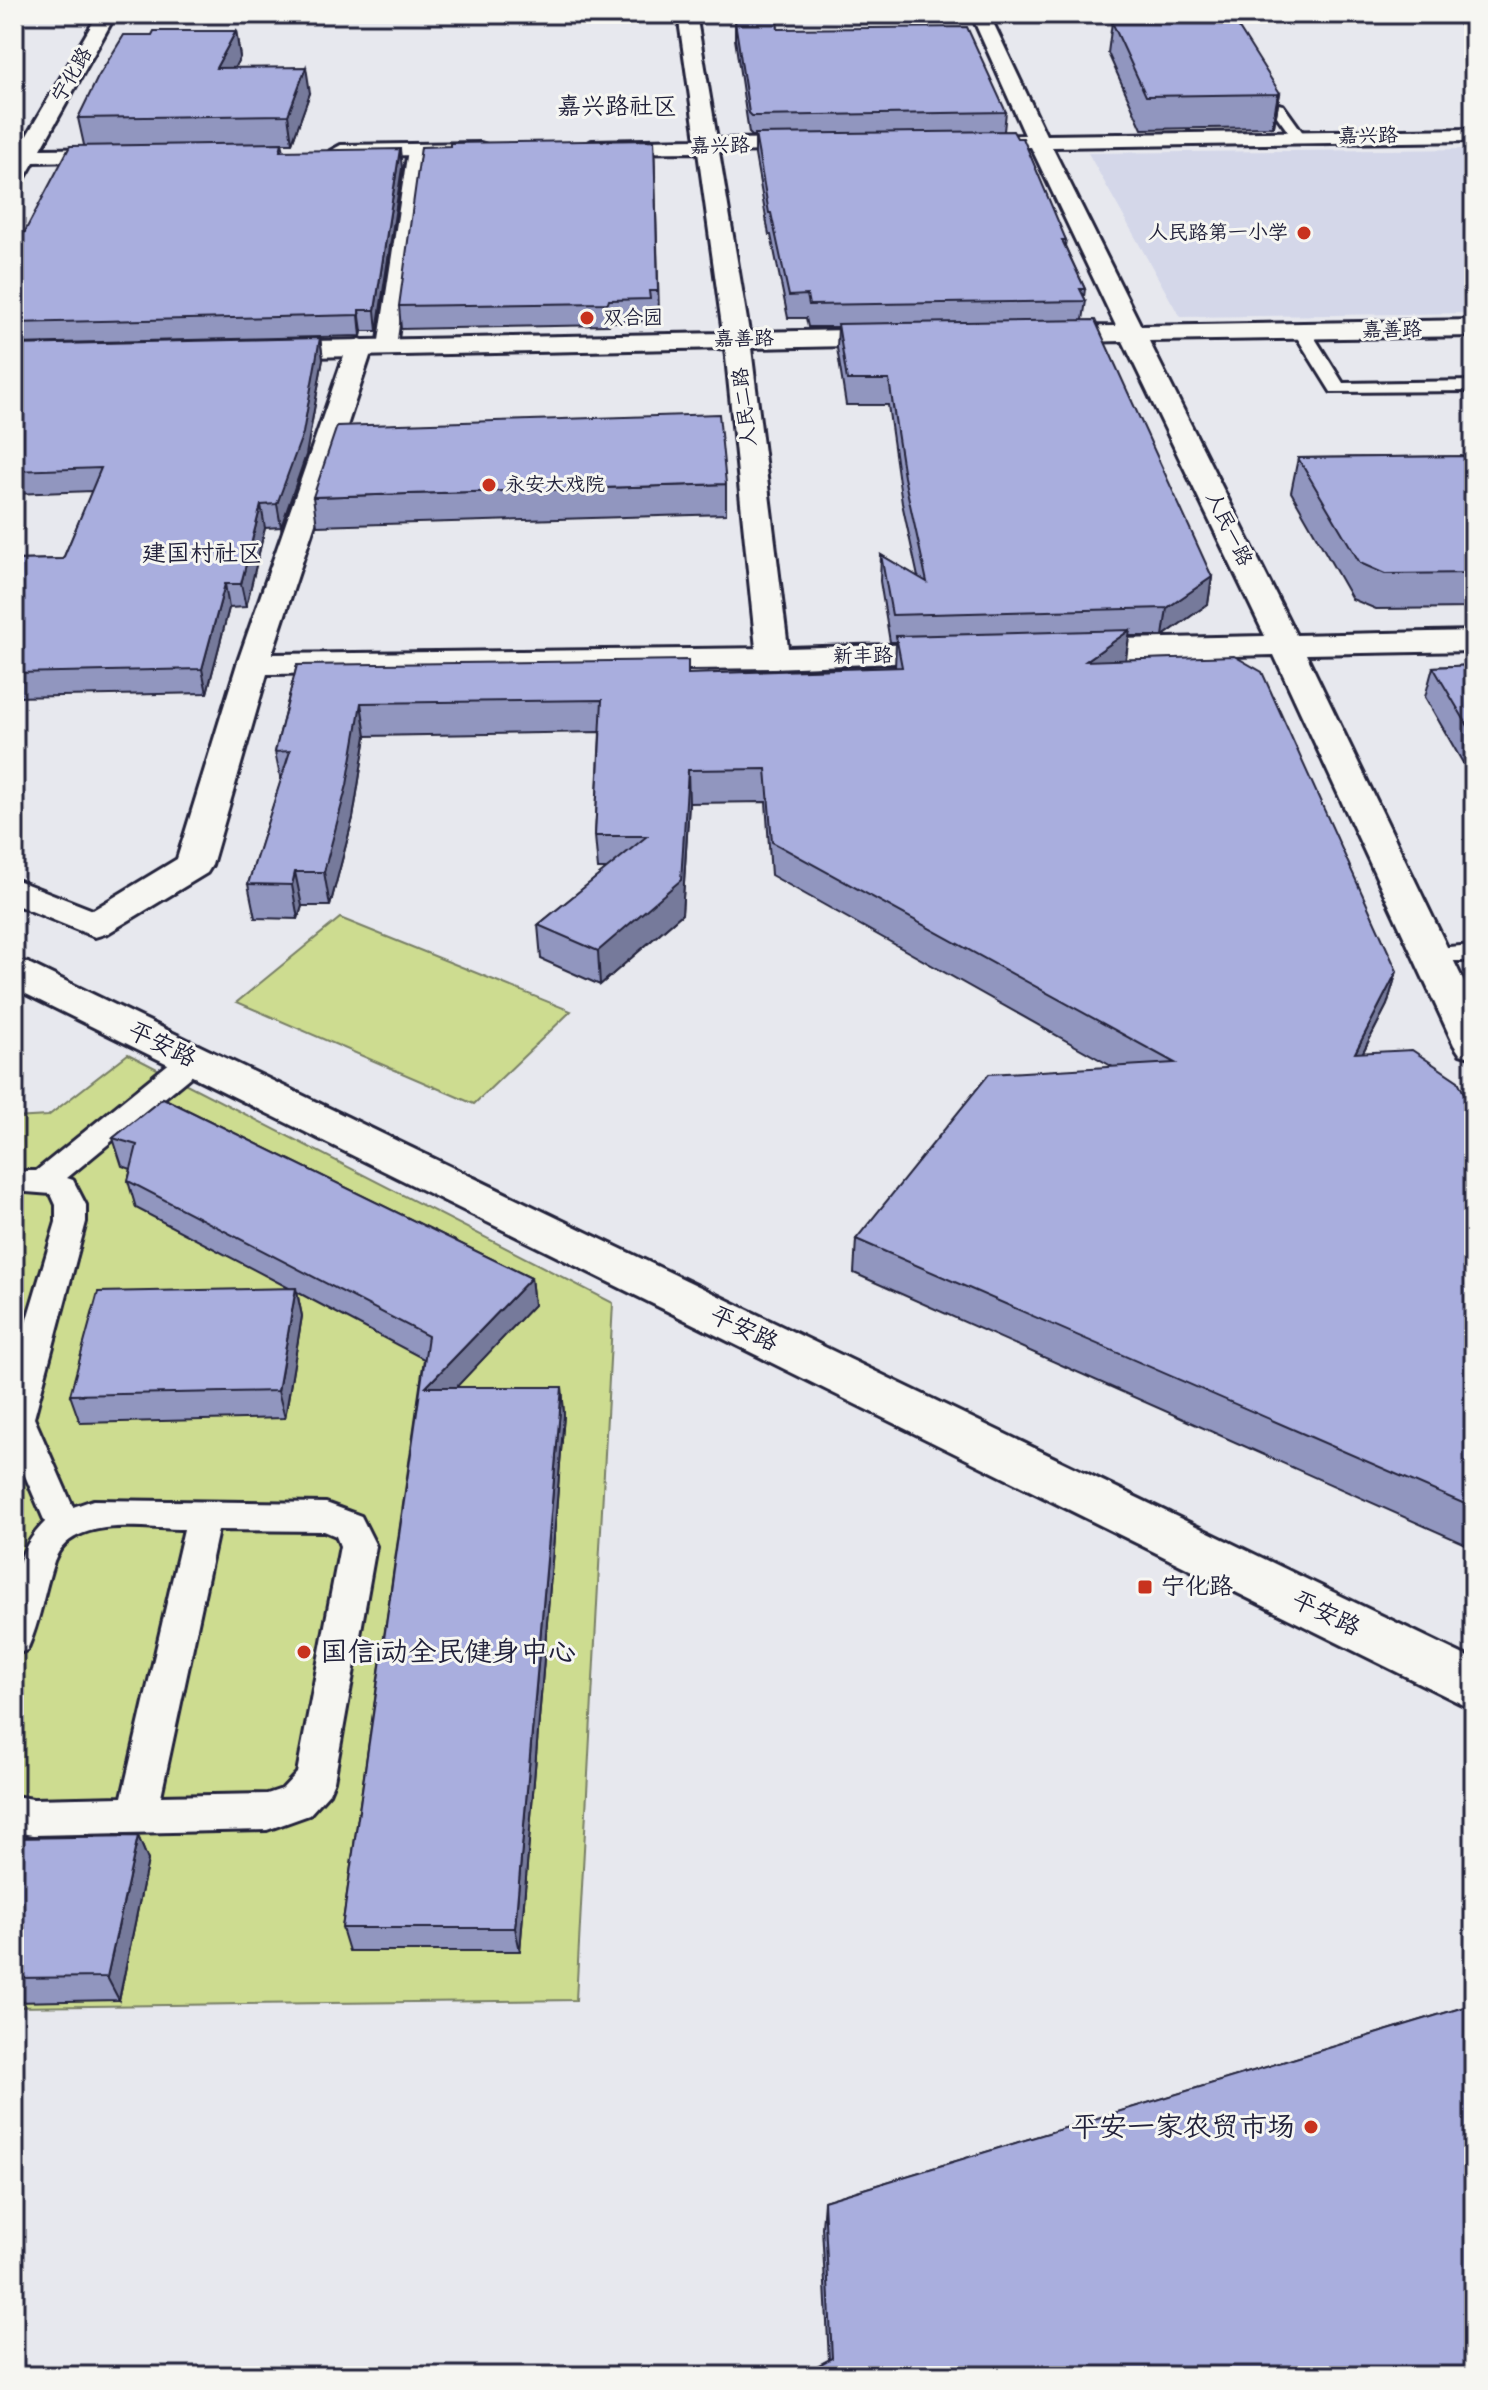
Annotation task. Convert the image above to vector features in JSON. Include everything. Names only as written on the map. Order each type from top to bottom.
[{"type":"street","name":"宁化路","points":[[14,178],[20,156],[107,14]]},
{"type":"street","name":"人民二路","points":[[687,14],[737,339],[773,658]]},
{"type":"street","name":"人民一路","points":[[980,14],[1038,141],[1136,334],[1474,1045]]},
{"type":"street","points":[[1463,14],[1474,27]]},
{"type":"street","name":"嘉兴路","points":[[943,142],[1474,135]]},
{"type":"street","name":"嘉兴路","points":[[568,148],[832,144]]},
{"type":"street","points":[[322,151],[507,149]]},
{"type":"street","points":[[20,156],[150,154]]},
{"type":"street","name":"嘉善路","points":[[1008,336],[1474,328]]},
{"type":"street","name":"嘉善路","points":[[234,350],[928,336]]},
{"type":"street","points":[[14,890],[95,925],[194,865],[253,664],[373,347]]},
{"type":"street","points":[[1045,651],[1474,641]]},
{"type":"street","name":"新丰路","points":[[253,664],[981,653]]},
{"type":"street","name":"平安路","points":[[14,972],[1474,1686]]},
{"type":"lane","points":[[1278,108],[1299,137]]},
{"type":"lane","points":[[373,347],[415,150]]},
{"type":"lane","points":[[1302,331],[1337,388],[1474,386]]},
{"type":"lane","points":[[1432,955],[1474,953]]},
{"type":"lane","points":[[29,1181],[192,1060]]},
{"type":"lane","points":[[29,1181],[62,1187],[71,1205],[71,1222],[17,1418],[64,1526]]},
{"type":"lane","points":[[14,1639],[40,1550],[64,1526],[93,1514],[326,1517],[349,1526],[358,1546],[315,1781],[295,1802],[267,1812],[33,1817],[14,1814]]},
{"type":"lane","points":[[137,1815],[204,1516]]},
{"type":"shaded area","name":"人民路第一小学","points":[[1474,149],[1474,313],[1180,317],[1088,153]]},
{"type":"green space","points":[[340,918],[571,1011],[474,1104],[237,1002]]},
{"type":"green space","name":"国信i动全民健身中心","points":[[128,1054],[613,1303],[576,2000],[14,2007],[14,1118],[48,1116]]},
{"type":"building","points":[[777,20],[778,29],[967,27],[1006,112],[752,116],[749,113],[735,21]]},
{"type":"building","points":[[1112,22],[1235,22],[1280,93],[1146,96]]},
{"type":"building","points":[[154,31],[236,31],[216,68],[306,67],[288,115],[78,118],[124,35],[152,35]]},
{"type":"building","points":[[1013,131],[1017,138],[1023,138],[1066,240],[1062,240],[1085,289],[1080,289],[1086,301],[809,305],[807,295],[789,296],[769,213],[755,134]]},
{"type":"building","points":[[654,140],[658,291],[649,291],[650,299],[609,300],[608,303],[399,306],[421,147],[450,146],[450,143]]},
{"type":"building","points":[[282,143],[280,151],[400,149],[375,310],[359,310],[359,315],[14,323],[14,252],[70,146]]},
{"type":"building","points":[[1095,320],[1212,577],[1167,608],[892,615],[881,555],[927,582],[904,477],[889,380],[847,380],[838,324]]},
{"type":"building","points":[[320,338],[303,433],[277,504],[261,505],[241,584],[225,584],[202,669],[14,673],[14,560],[63,559],[101,468],[14,471],[14,345]]},
{"type":"building","points":[[719,414],[726,484],[313,497],[337,426]]},
{"type":"building","points":[[1474,456],[1474,573],[1385,574],[1360,563],[1298,458]]},
{"type":"building","points":[[1130,630],[1086,661],[1234,656],[1262,672],[1397,971],[1355,1053],[1412,1050],[1458,1081],[1474,1114],[1474,1508],[856,1239],[989,1074],[1175,1063],[772,842],[766,769],[688,770],[681,880],[598,951],[538,925],[647,836],[595,836],[602,700],[361,703],[347,785],[324,872],[295,872],[292,885],[248,884],[290,751],[275,752],[297,665],[688,660],[688,674],[902,667],[896,636]]},
{"type":"building","points":[[1474,665],[1474,736],[1433,667]]},
{"type":"building","points":[[163,1098],[531,1278],[426,1387],[562,1387],[515,1928],[342,1928],[428,1336],[128,1181],[137,1145],[113,1138]]},
{"type":"building","points":[[296,1288],[278,1391],[70,1395],[98,1292]]},
{"type":"building","points":[[138,1836],[107,1977],[14,1978],[14,1838]]},
{"type":"building","name":"平安一家农贸市场","points":[[1474,2004],[1474,2376],[798,2376],[832,2358],[824,2201]]},
{"type":"place","name":"人民路第一小学","points":[[1304,233]]},
{"type":"place","name":"双合园","points":[[587,318]]},
{"type":"place","name":"永安大戏院","points":[[489,485]]},
{"type":"place","name":"宁化路","points":[[1145,1587]]},
{"type":"place","name":"国信i动全民健身中心","points":[[304,1652]]},
{"type":"place","name":"平安一家农贸市场","points":[[1311,2127]]},
{"type":"district","name":"嘉兴路社区","points":[[617,107]]},
{"type":"district","name":"建国村社区","points":[[202,554]]}]
